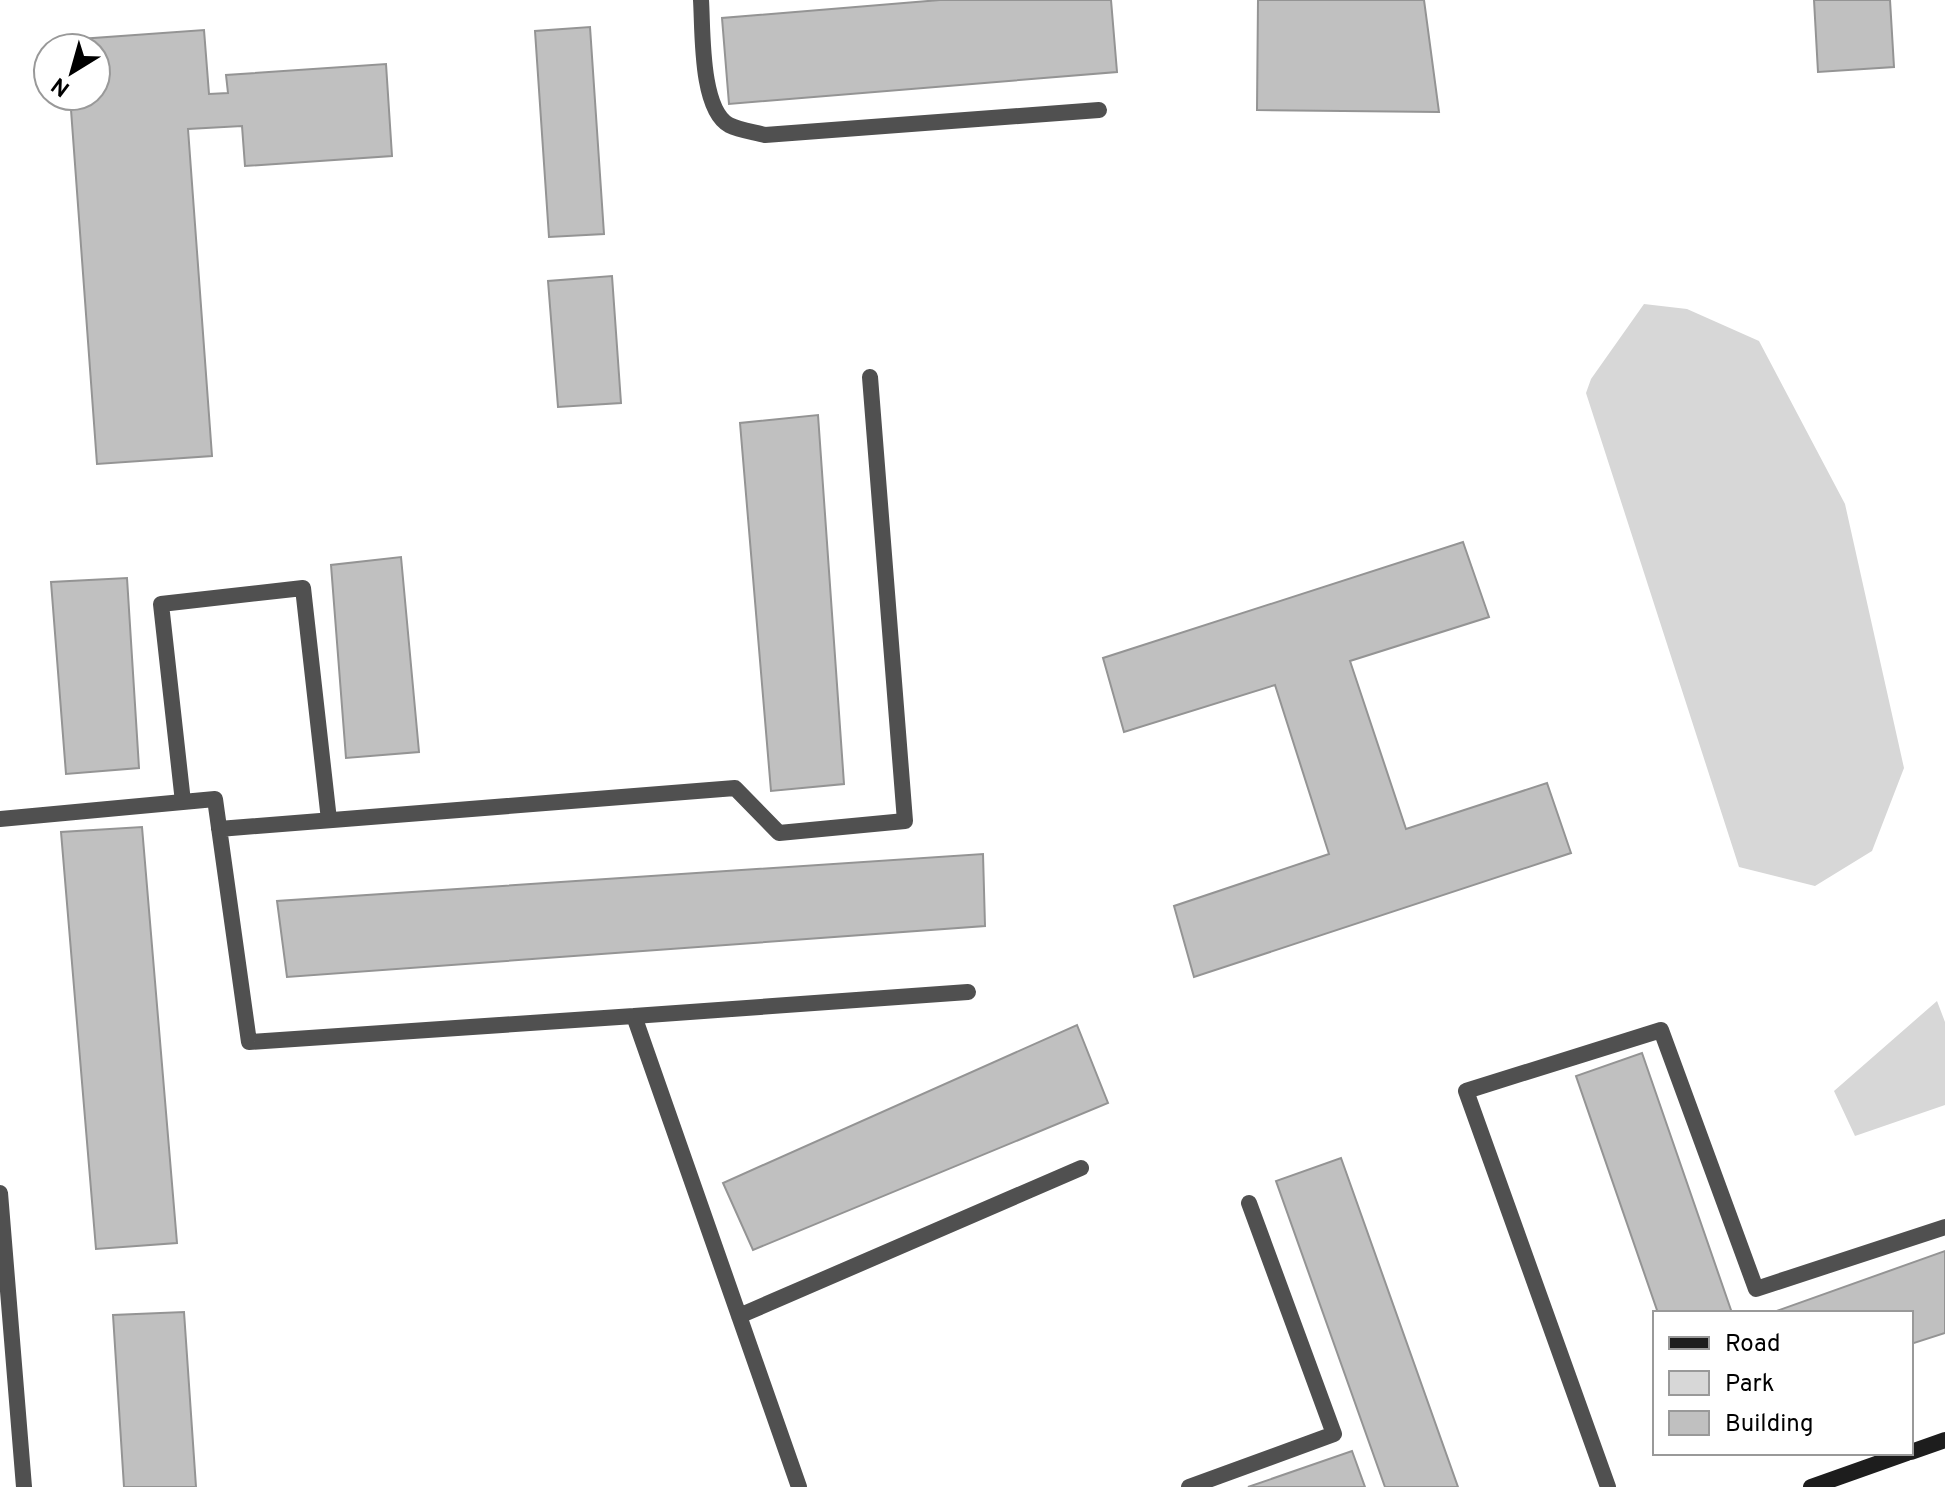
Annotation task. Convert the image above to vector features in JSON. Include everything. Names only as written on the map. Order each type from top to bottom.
[{"type":"main road","points":[[1913,1451],[1945,1440]]},
{"type":"main road","points":[[1811,1487],[1901,1455]]},
{"type":"street","points":[[701,0],[708,92],[718,115],[729,125],[765,135],[1099,110]]},
{"type":"street","points":[[219,829],[735,788],[779,833],[905,821],[870,377]]},
{"type":"street","points":[[183,802],[161,604],[303,588],[329,820]]},
{"type":"street","points":[[0,819],[215,799],[249,1042],[968,992]]},
{"type":"street","points":[[634,1016],[799,1487]]},
{"type":"street","points":[[1608,1487],[1466,1091],[1661,1030],[1756,1289],[1945,1227]]},
{"type":"street","points":[[739,1316],[1081,1168]]},
{"type":"street","points":[[0,1193],[24,1487]]},
{"type":"street","points":[[1189,1487],[1334,1434],[1249,1203]]},
{"type":"green space","points":[[1644,304],[1687,309],[1759,341],[1845,504],[1904,768],[1872,851],[1815,886],[1739,867],[1586,393],[1591,379]]},
{"type":"green space","points":[[1937,1001],[1945,1022],[1945,1105],[1855,1136],[1834,1091]]},
{"type":"building","points":[[940,0],[1111,0],[1117,72],[729,104],[722,18]]},
{"type":"building","points":[[1258,0],[1424,0],[1439,112],[1257,110]]},
{"type":"building","points":[[1814,0],[1890,0],[1894,67],[1818,72]]},
{"type":"building","points":[[590,27],[604,234],[549,237],[535,31]]},
{"type":"building","points":[[204,30],[209,94],[228,93],[226,75],[386,64],[392,156],[245,166],[242,126],[188,129],[212,456],[97,464],[71,112],[112,112],[112,37]]},
{"type":"building","points":[[612,276],[621,403],[558,407],[548,281]]},
{"type":"building","points":[[818,415],[844,784],[771,791],[740,423]]},
{"type":"building","points":[[1463,542],[1489,617],[1350,661],[1406,829],[1547,783],[1571,853],[1194,977],[1174,906],[1329,854],[1275,685],[1124,732],[1103,658]]},
{"type":"building","points":[[401,557],[419,752],[346,758],[331,565]]},
{"type":"building","points":[[127,578],[139,768],[66,774],[51,582]]},
{"type":"building","points":[[142,827],[177,1243],[96,1249],[61,832]]},
{"type":"building","points":[[983,854],[985,926],[287,977],[277,901]]},
{"type":"building","points":[[1077,1025],[1108,1103],[753,1250],[723,1183]]},
{"type":"building","points":[[1642,1053],[1731,1311],[1657,1311],[1576,1076]]},
{"type":"building","points":[[1341,1158],[1458,1487],[1385,1487],[1276,1181]]},
{"type":"building","points":[[1945,1251],[1945,1333],[1913,1343],[1913,1311],[1777,1311]]},
{"type":"building","points":[[184,1312],[196,1487],[124,1487],[113,1315]]},
{"type":"building","points":[[1352,1451],[1365,1487],[1248,1487]]}]
